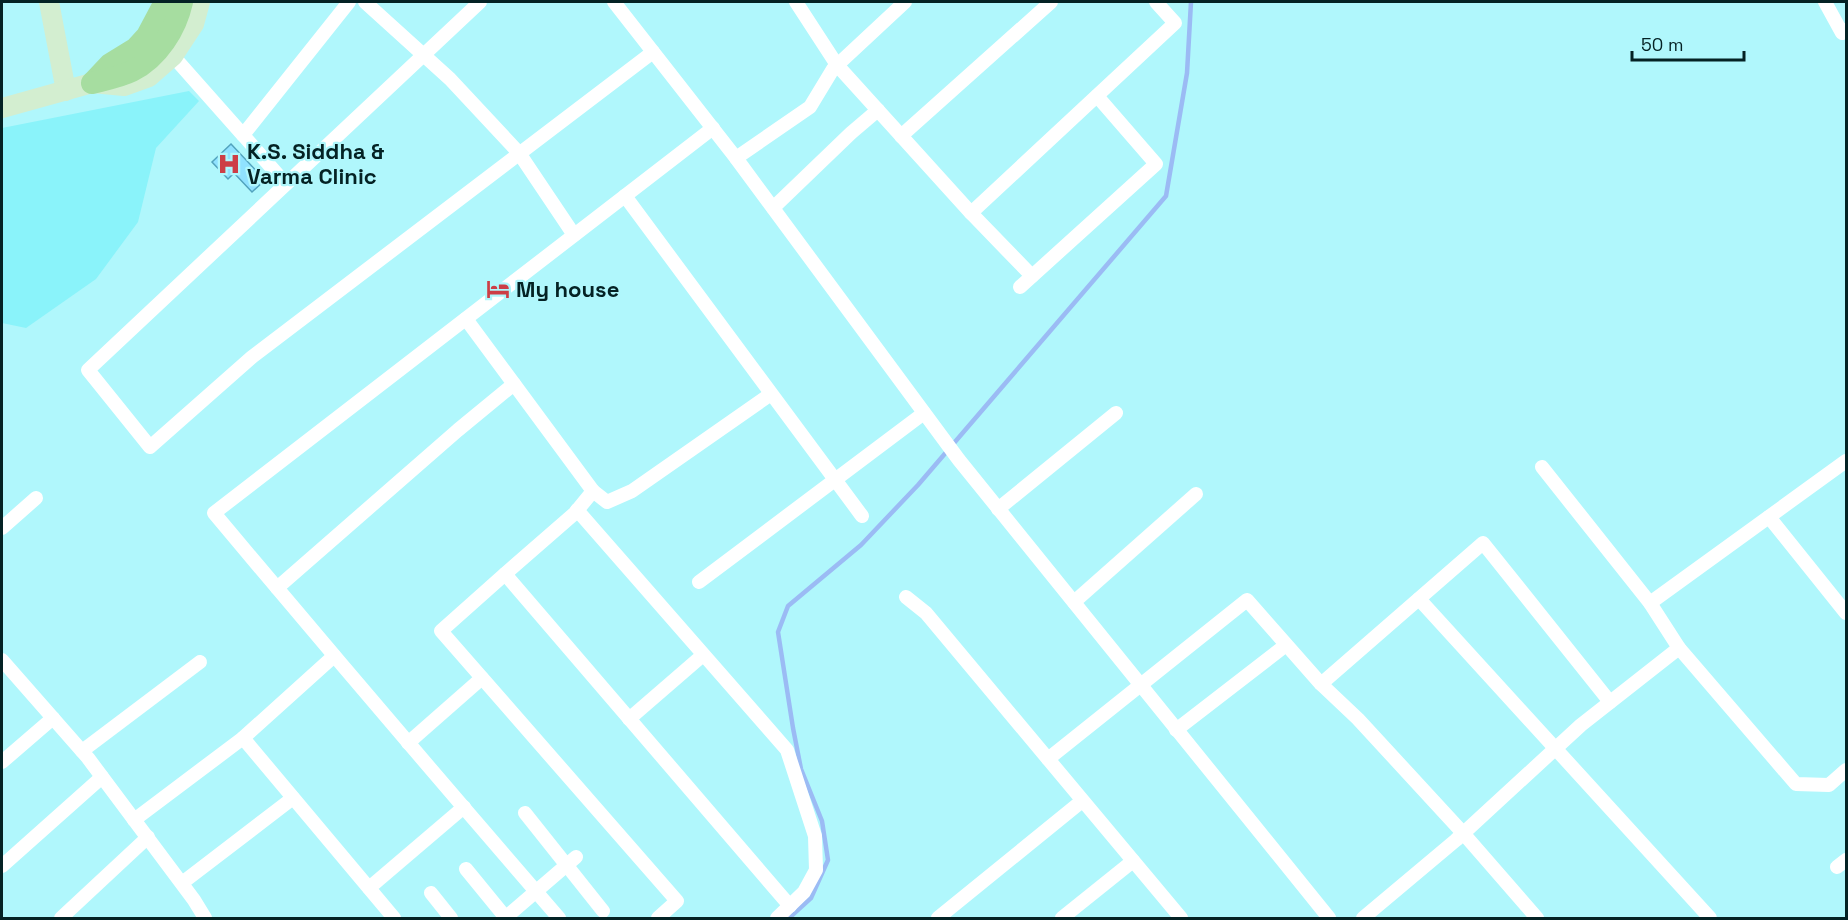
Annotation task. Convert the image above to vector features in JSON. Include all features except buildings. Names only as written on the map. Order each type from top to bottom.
[{"type":"main road","points":[[128,63],[136,48],[147,36],[165,2]]},
{"type":"main road","points":[[92,83],[110,63],[128,63],[149,59],[165,40],[177,20],[183,2]]},
{"type":"street","points":[[49,2],[66,91]]},
{"type":"street","points":[[2,108],[92,83],[124,86],[149,77],[173,56],[194,24],[201,2]]},
{"type":"street","points":[[243,135],[349,2]]},
{"type":"street","points":[[365,2],[450,79],[519,153],[574,235]]},
{"type":"street","points":[[480,2],[88,370],[150,447],[252,357],[653,52]]},
{"type":"street","points":[[614,2],[736,158],[950,448],[1329,918]]},
{"type":"street","points":[[796,2],[837,65],[971,213],[1032,276]]},
{"type":"street","points":[[736,158],[810,107],[837,65],[905,2]]},
{"type":"street","points":[[901,136],[1052,2]]},
{"type":"street","points":[[971,213],[1175,23],[1156,2]]},
{"type":"street","points":[[1825,2],[1842,33],[1846,30]]},
{"type":"street","points":[[173,56],[286,184]]},
{"type":"street","points":[[1020,287],[1156,164],[1097,96]]},
{"type":"street","points":[[773,208],[878,110]]},
{"type":"street","points":[[558,918],[214,513],[713,128]]},
{"type":"street","points":[[625,196],[862,516]]},
{"type":"street","points":[[466,319],[593,491],[607,502],[632,491],[771,394]]},
{"type":"street","points":[[277,588],[458,429],[514,384]]},
{"type":"street","points":[[699,582],[836,482],[924,413]]},
{"type":"street","points":[[998,509],[1116,413]]},
{"type":"street","points":[[1650,603],[1846,461]]},
{"type":"street","points":[[1542,466],[1650,603],[1679,648],[1796,784],[1829,785],[1846,770]]},
{"type":"street","points":[[593,491],[577,510],[441,631],[677,901],[658,918]]},
{"type":"street","points":[[1074,602],[1196,494]]},
{"type":"street","points":[[2,528],[36,498]]},
{"type":"street","points":[[577,510],[786,750],[815,836],[816,870],[804,892],[777,918]]},
{"type":"street","points":[[1769,517],[1846,613]]},
{"type":"street","points":[[1321,684],[1483,543],[1610,702]]},
{"type":"street","points":[[505,574],[790,906]]},
{"type":"street","points":[[906,597],[926,613],[1181,918]]},
{"type":"street","points":[[1419,599],[1710,918]]},
{"type":"street","points":[[1048,759],[1246,600],[1321,684],[1358,719],[1463,833],[1537,918]]},
{"type":"street","points":[[1176,729],[1286,645]]},
{"type":"street","points":[[1363,918],[1463,833],[1555,748],[1679,648]]},
{"type":"street","points":[[629,719],[703,655]]},
{"type":"street","points":[[134,820],[243,738],[334,656]]},
{"type":"street","points":[[2,660],[82,751],[182,883],[205,918]]},
{"type":"street","points":[[82,751],[200,662]]},
{"type":"street","points":[[408,743],[482,678]]},
{"type":"street","points":[[2,762],[53,718]]},
{"type":"street","points":[[243,738],[394,918]]},
{"type":"street","points":[[2,866],[102,777]]},
{"type":"street","points":[[182,883],[293,798]]},
{"type":"street","points":[[938,918],[1082,801]]},
{"type":"street","points":[[369,888],[464,807]]},
{"type":"street","points":[[525,813],[571,861],[603,911]]},
{"type":"street","points":[[62,918],[148,837]]},
{"type":"street","points":[[466,869],[506,918],[571,861]]},
{"type":"street","points":[[1062,918],[1133,861]]},
{"type":"street","points":[[431,893],[451,918]]},
{"type":"shaded area","points":[[189,91],[199,101],[156,148],[138,222],[96,279],[26,328],[2,323],[2,128]]},
{"type":"waterway","points":[[789,918],[811,898],[828,860],[822,821],[801,769],[793,728],[778,632],[788,606],[861,545],[918,485],[1166,196],[1187,73],[1191,2]]},
{"type":"place","name":"K.S. Siddha & Varma Clinic","points":[[229,164]]},
{"type":"place","name":"My house","points":[[498,289]]}]
